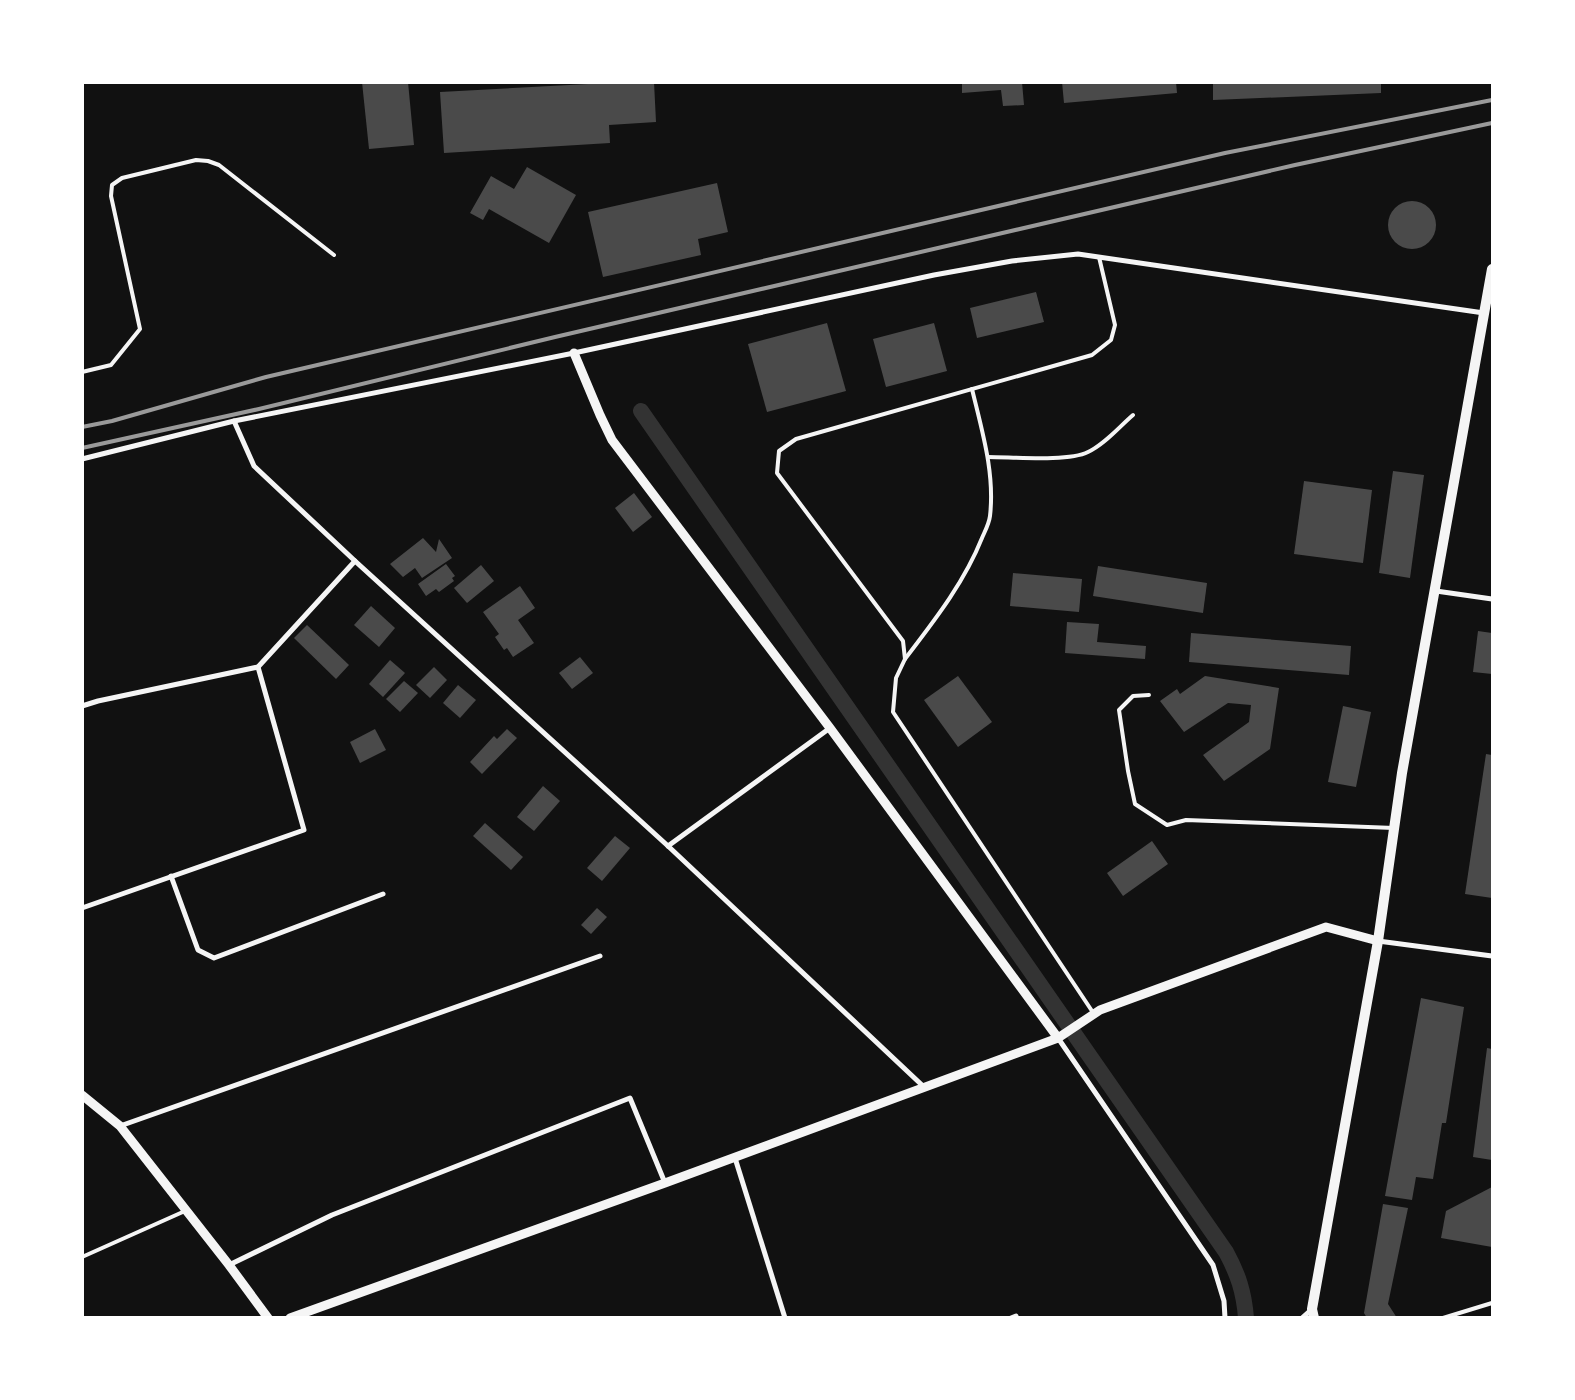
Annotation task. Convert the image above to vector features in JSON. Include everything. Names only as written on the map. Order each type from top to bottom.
[{"type":"main road","points":[[1313,1313],[1378,941],[1394,828],[1492,269]]},
{"type":"street","points":[[82,459],[234,421],[574,352],[934,275],[1012,261],[1078,254],[1485,314]]},
{"type":"street","points":[[574,352],[612,440],[830,728],[1058,1038],[1213,1265],[1224,1301],[1224,1318]]},
{"type":"street","points":[[234,421],[254,466],[355,561],[668,846],[924,1087]]},
{"type":"street","points":[[82,706],[98,700],[258,666],[355,561]]},
{"type":"street","points":[[1436,590],[1492,599]]},
{"type":"street","points":[[82,908],[304,830],[258,666]]},
{"type":"street","points":[[668,846],[830,728]]},
{"type":"street","points":[[171,876],[198,950],[214,958],[383,894]]},
{"type":"street","points":[[290,1318],[734,1158],[1058,1038],[1100,1010],[1326,927],[1378,941],[1492,956]]},
{"type":"street","points":[[120,1126],[600,956]]},
{"type":"street","points":[[82,1095],[120,1126],[187,1210],[268,1318]]},
{"type":"street","points":[[229,1265],[332,1215],[630,1098],[665,1183]]},
{"type":"street","points":[[734,1158],[785,1318]]},
{"type":"street","points":[[1302,1318],[1313,1313]]},
{"type":"lane","points":[[82,372],[111,365],[140,328],[111,196],[112,185],[122,178],[196,160],[208,161],[219,165],[334,255]]},
{"type":"lane","points":[[905,659],[903,641],[777,473],[779,451],[796,439],[1092,356],[1111,340],[1115,325],[1099,258]]},
{"type":"lane","points":[[972,389],[988,457],[991,491],[990,518],[978,549],[940,614],[905,659],[896,678],[893,712],[1094,1014]]},
{"type":"lane","points":[[988,457],[1070,457],[1088,452],[1108,438],[1132,415]]},
{"type":"lane","points":[[1149,695],[1133,696],[1119,710],[1135,804],[1167,825],[1186,820],[1394,828]]},
{"type":"lane","points":[[82,1257],[187,1210]]},
{"type":"lane","points":[[1443,1318],[1492,1303]]},
{"type":"building","points":[[362,82],[408,82],[414,145],[369,149]]},
{"type":"building","points":[[588,82],[654,82],[656,122],[609,125],[610,143],[444,153],[440,92],[588,84]]},
{"type":"building","points":[[962,82],[1022,82],[1024,105],[1003,106],[1001,90],[962,93]]},
{"type":"building","points":[[1062,82],[1176,82],[1177,93],[1064,103]]},
{"type":"building","points":[[1213,82],[1381,82],[1381,93],[1213,100]]},
{"type":"building","points":[[527,167],[576,195],[549,243],[489,209],[483,220],[470,213],[491,176],[514,189]]},
{"type":"building","points":[[717,183],[728,232],[698,239],[701,255],[603,277],[588,212]]},
{"type":"building","points":[[1412,201],[1421,203],[1429,208],[1434,216],[1436,225],[1434,234],[1429,242],[1421,247],[1412,249],[1403,247],[1395,242],[1390,234],[1388,225],[1390,216],[1395,208],[1403,203]]},
{"type":"building","points":[[1036,292],[1044,322],[977,338],[970,308]]},
{"type":"building","points":[[827,323],[846,391],[767,412],[748,344]]},
{"type":"building","points":[[934,323],[947,371],[886,387],[873,339]]},
{"type":"building","points":[[1393,471],[1424,475],[1410,578],[1379,573]]},
{"type":"building","points":[[1304,481],[1372,490],[1363,563],[1294,554]]},
{"type":"building","points":[[634,493],[652,517],[633,532],[615,508]]},
{"type":"building","points":[[423,538],[436,552],[439,539],[452,558],[422,578],[415,568],[403,577],[390,564]]},
{"type":"building","points":[[446,564],[455,576],[452,578],[454,581],[439,592],[436,589],[426,596],[418,584]]},
{"type":"building","points":[[481,565],[494,581],[467,603],[454,588]]},
{"type":"building","points":[[1098,566],[1207,583],[1203,613],[1093,596]]},
{"type":"building","points":[[1013,573],[1082,579],[1079,612],[1010,606]]},
{"type":"building","points":[[520,586],[535,608],[518,620],[534,643],[513,657],[507,648],[504,650],[495,637],[499,634],[483,612]]},
{"type":"building","points":[[371,606],[395,628],[379,647],[354,625]]},
{"type":"building","points":[[1067,622],[1099,624],[1097,642],[1146,646],[1145,659],[1065,653]]},
{"type":"building","points":[[307,625],[349,665],[336,679],[294,638]]},
{"type":"building","points":[[1478,631],[1492,633],[1492,674],[1473,672]]},
{"type":"building","points":[[1191,633],[1351,646],[1349,675],[1189,662]]},
{"type":"building","points":[[580,657],[593,673],[572,689],[559,673]]},
{"type":"building","points":[[390,660],[405,673],[383,697],[369,684]]},
{"type":"building","points":[[434,667],[447,680],[430,698],[416,685]]},
{"type":"building","points":[[958,676],[992,722],[958,747],[924,700]]},
{"type":"building","points":[[1205,676],[1279,688],[1270,749],[1224,781],[1203,755],[1249,722],[1251,705],[1228,703],[1184,732],[1160,701],[1177,689],[1180,694]]},
{"type":"building","points":[[404,681],[418,693],[400,712],[386,699]]},
{"type":"building","points":[[458,685],[476,700],[460,718],[443,703]]},
{"type":"building","points":[[1343,706],[1371,712],[1356,787],[1328,782]]},
{"type":"building","points":[[375,729],[386,750],[360,763],[350,742]]},
{"type":"building","points":[[507,729],[517,738],[482,774],[470,762],[494,736],[497,739]]},
{"type":"building","points":[[1486,754],[1492,755],[1492,898],[1465,894]]},
{"type":"building","points":[[543,786],[560,801],[534,831],[517,817]]},
{"type":"building","points":[[485,823],[523,857],[511,870],[473,836]]},
{"type":"building","points":[[615,836],[630,848],[602,881],[587,868]]},
{"type":"building","points":[[1152,841],[1168,864],[1123,896],[1107,873]]},
{"type":"building","points":[[597,908],[607,917],[591,934],[581,925]]},
{"type":"building","points":[[1421,998],[1464,1007],[1446,1123],[1442,1123],[1433,1179],[1416,1177],[1412,1200],[1385,1196]]},
{"type":"building","points":[[1487,1048],[1492,1049],[1492,1160],[1473,1157]]},
{"type":"building","points":[[1492,1187],[1492,1247],[1441,1238],[1446,1211]]},
{"type":"building","points":[[1383,1204],[1408,1208],[1388,1304],[1397,1318],[1367,1318],[1364,1313]]},
{"type":"waterway","points":[[641,411],[1226,1252],[1240,1284],[1246,1318]]},
{"type":"railway","points":[[82,427],[112,421],[266,377],[1225,153],[1492,100]]},
{"type":"railway","points":[[82,448],[259,409],[555,337],[1295,165],[1492,123]]}]
